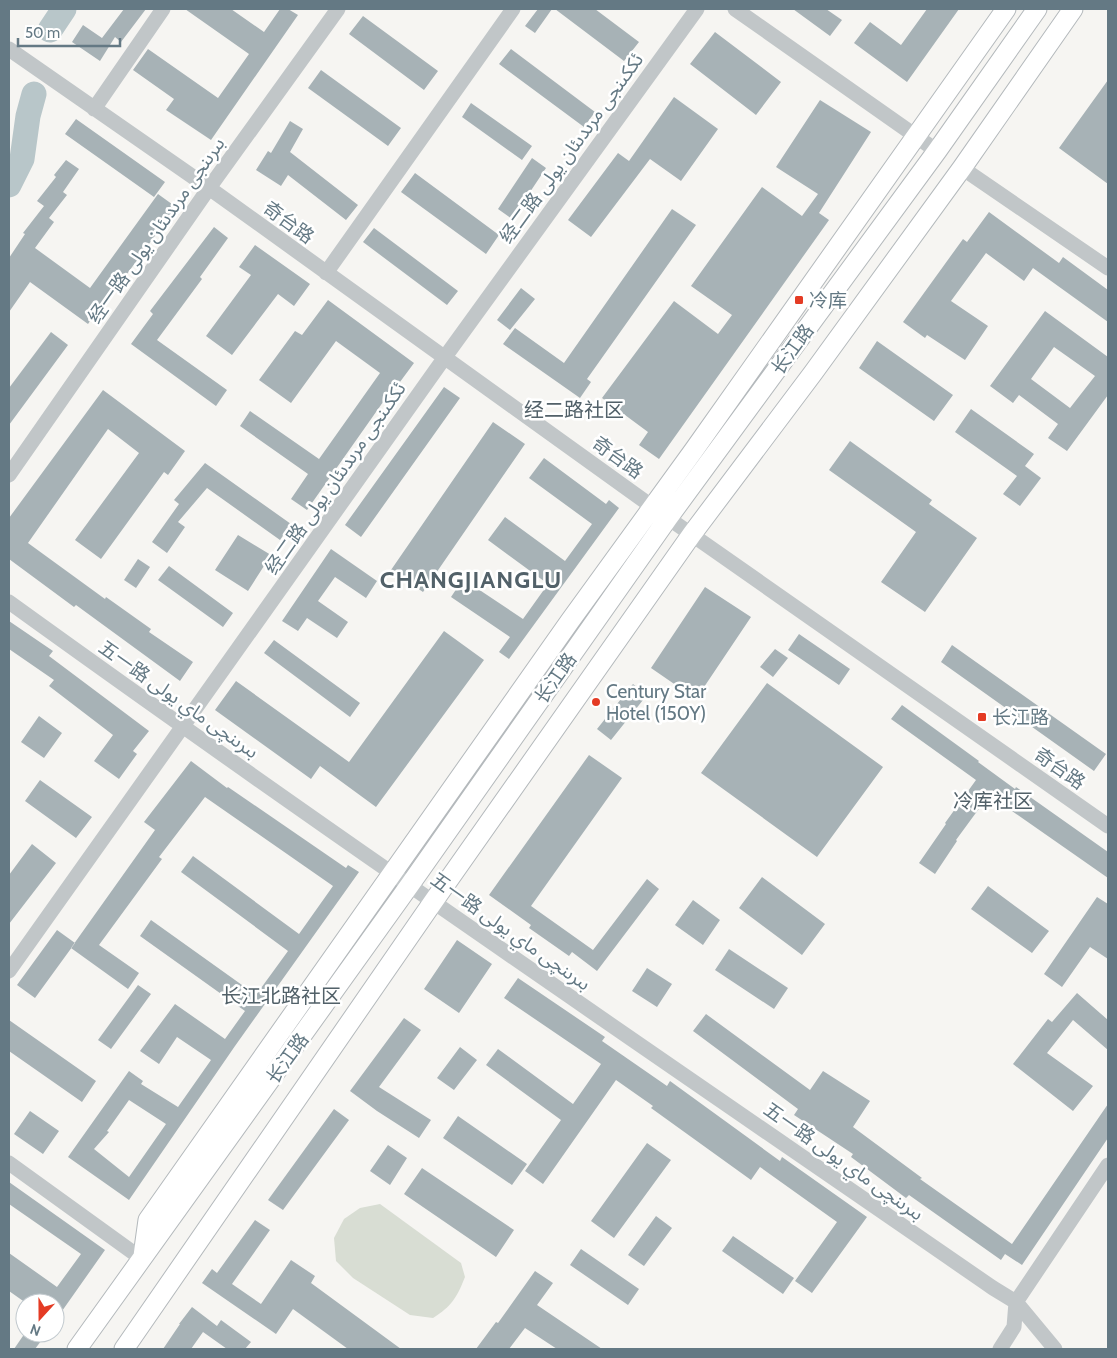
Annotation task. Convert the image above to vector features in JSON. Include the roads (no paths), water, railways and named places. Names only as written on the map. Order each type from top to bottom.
[{"type":"main road","points":[[142,1260],[148,1220],[392,874],[660,512],[915,137],[1006,9]]},
{"type":"main road","name":"长江路","points":[[77,1349],[409,886],[660,512],[937,151],[1037,9]]},
{"type":"main road","name":"长江路","points":[[124,1349],[433,902],[692,534],[962,168],[1074,9]]},
{"type":"street","points":[[94,109],[163,9]]},
{"type":"street","name":"经一路 بىرىنجى مرىدىئان يولى","points":[[9,475],[209,188],[338,9]]},
{"type":"street","points":[[326,273],[513,9]]},
{"type":"street","name":"经二路 ئككىنجى مرىدىئان يولى","points":[[9,971],[445,357],[697,9]]},
{"type":"street","points":[[735,9],[937,151]]},
{"type":"street","name":"奇台路","points":[[9,49],[209,188],[660,512],[1108,826]]},
{"type":"street","points":[[962,168],[1108,268]]},
{"type":"street","name":"五一路 بىرىنچى ماي يولى","points":[[9,602],[182,727],[409,886],[1016,1302],[1055,1349]]},
{"type":"street","points":[[9,1163],[142,1260]]},
{"type":"street","points":[[1000,1349],[1014,1327],[1016,1302],[1108,1165]]},
{"type":"waterway","points":[[50,30],[64,9]]},
{"type":"waterway","points":[[9,185],[22,159],[28,116],[34,94]]},
{"type":"place","name":"冷库","points":[[799,300]]},
{"type":"place","name":"Century Star Hotel (150Y)","points":[[596,702]]},
{"type":"place","name":"长江路","points":[[982,717]]},
{"type":"district","name":"经二路社区","points":[[574,410]]},
{"type":"district","name":"CHANGJIANGLU","points":[[471,580]]},
{"type":"district","name":"冷库社区","points":[[993,801]]},
{"type":"district","name":"长江北路社区","points":[[281,996]]}]
